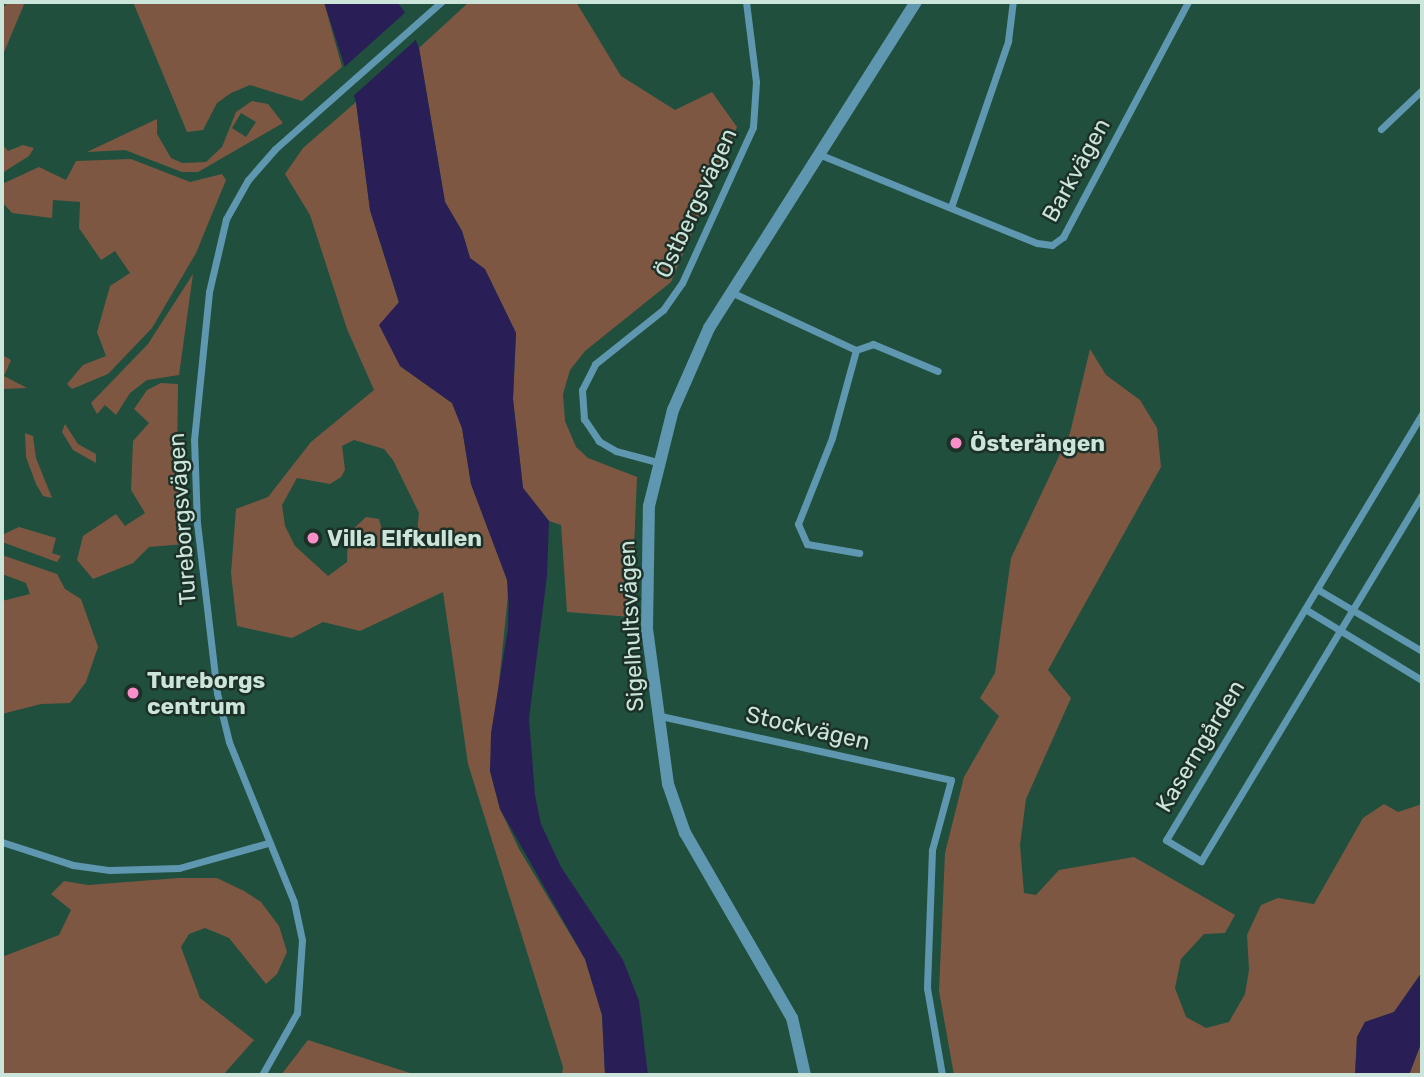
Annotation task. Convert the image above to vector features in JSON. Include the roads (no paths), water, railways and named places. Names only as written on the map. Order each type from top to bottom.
[{"type":"street","name":"Östbergsvägen","points":[[657,462],[616,451],[599,441],[584,419],[582,390],[595,364],[663,310],[682,283],[752,127],[756,82],[746,2]]},
{"type":"street","name":"Sigelhultsvägen","points":[[805,1075],[792,1018],[685,833],[664,767],[656,715],[645,547],[657,462],[688,370],[732,292],[916,2]]},
{"type":"street","points":[[951,207],[1008,41],[1013,2]]},
{"type":"street","name":"Barkvägen","points":[[821,155],[1037,243],[1058,242],[1188,2]]},
{"type":"street","name":"Tureborgsvägen","points":[[262,1075],[297,1013],[302,979],[302,940],[294,902],[229,742],[217,693],[197,524],[197,393],[209,292],[226,219],[261,164],[439,3]]},
{"type":"street","points":[[1381,129],[1422,90]]},
{"type":"street","points":[[732,292],[856,350],[873,344],[938,372]]},
{"type":"street","points":[[856,350],[832,438],[798,524],[807,544],[859,553]]},
{"type":"street","name":"Kaserngården","points":[[1422,414],[1166,840],[1201,861],[1422,494]]},
{"type":"street","points":[[1317,589],[1422,651]]},
{"type":"street","points":[[1304,609],[1422,680]]},
{"type":"street","name":"Stockvägen","points":[[656,715],[951,780],[932,850],[927,988],[943,1075]]},
{"type":"street","points":[[2,842],[73,865],[110,870],[179,868],[268,843]]},
{"type":"waterway","points":[[496,477],[522,559],[524,594]]},
{"type":"place","name":"Österängen","points":[[956,443]]},
{"type":"place","name":"Villa Elfkullen","points":[[313,538]]},
{"type":"place","name":"Tureborgs centrum","points":[[133,693]]}]
